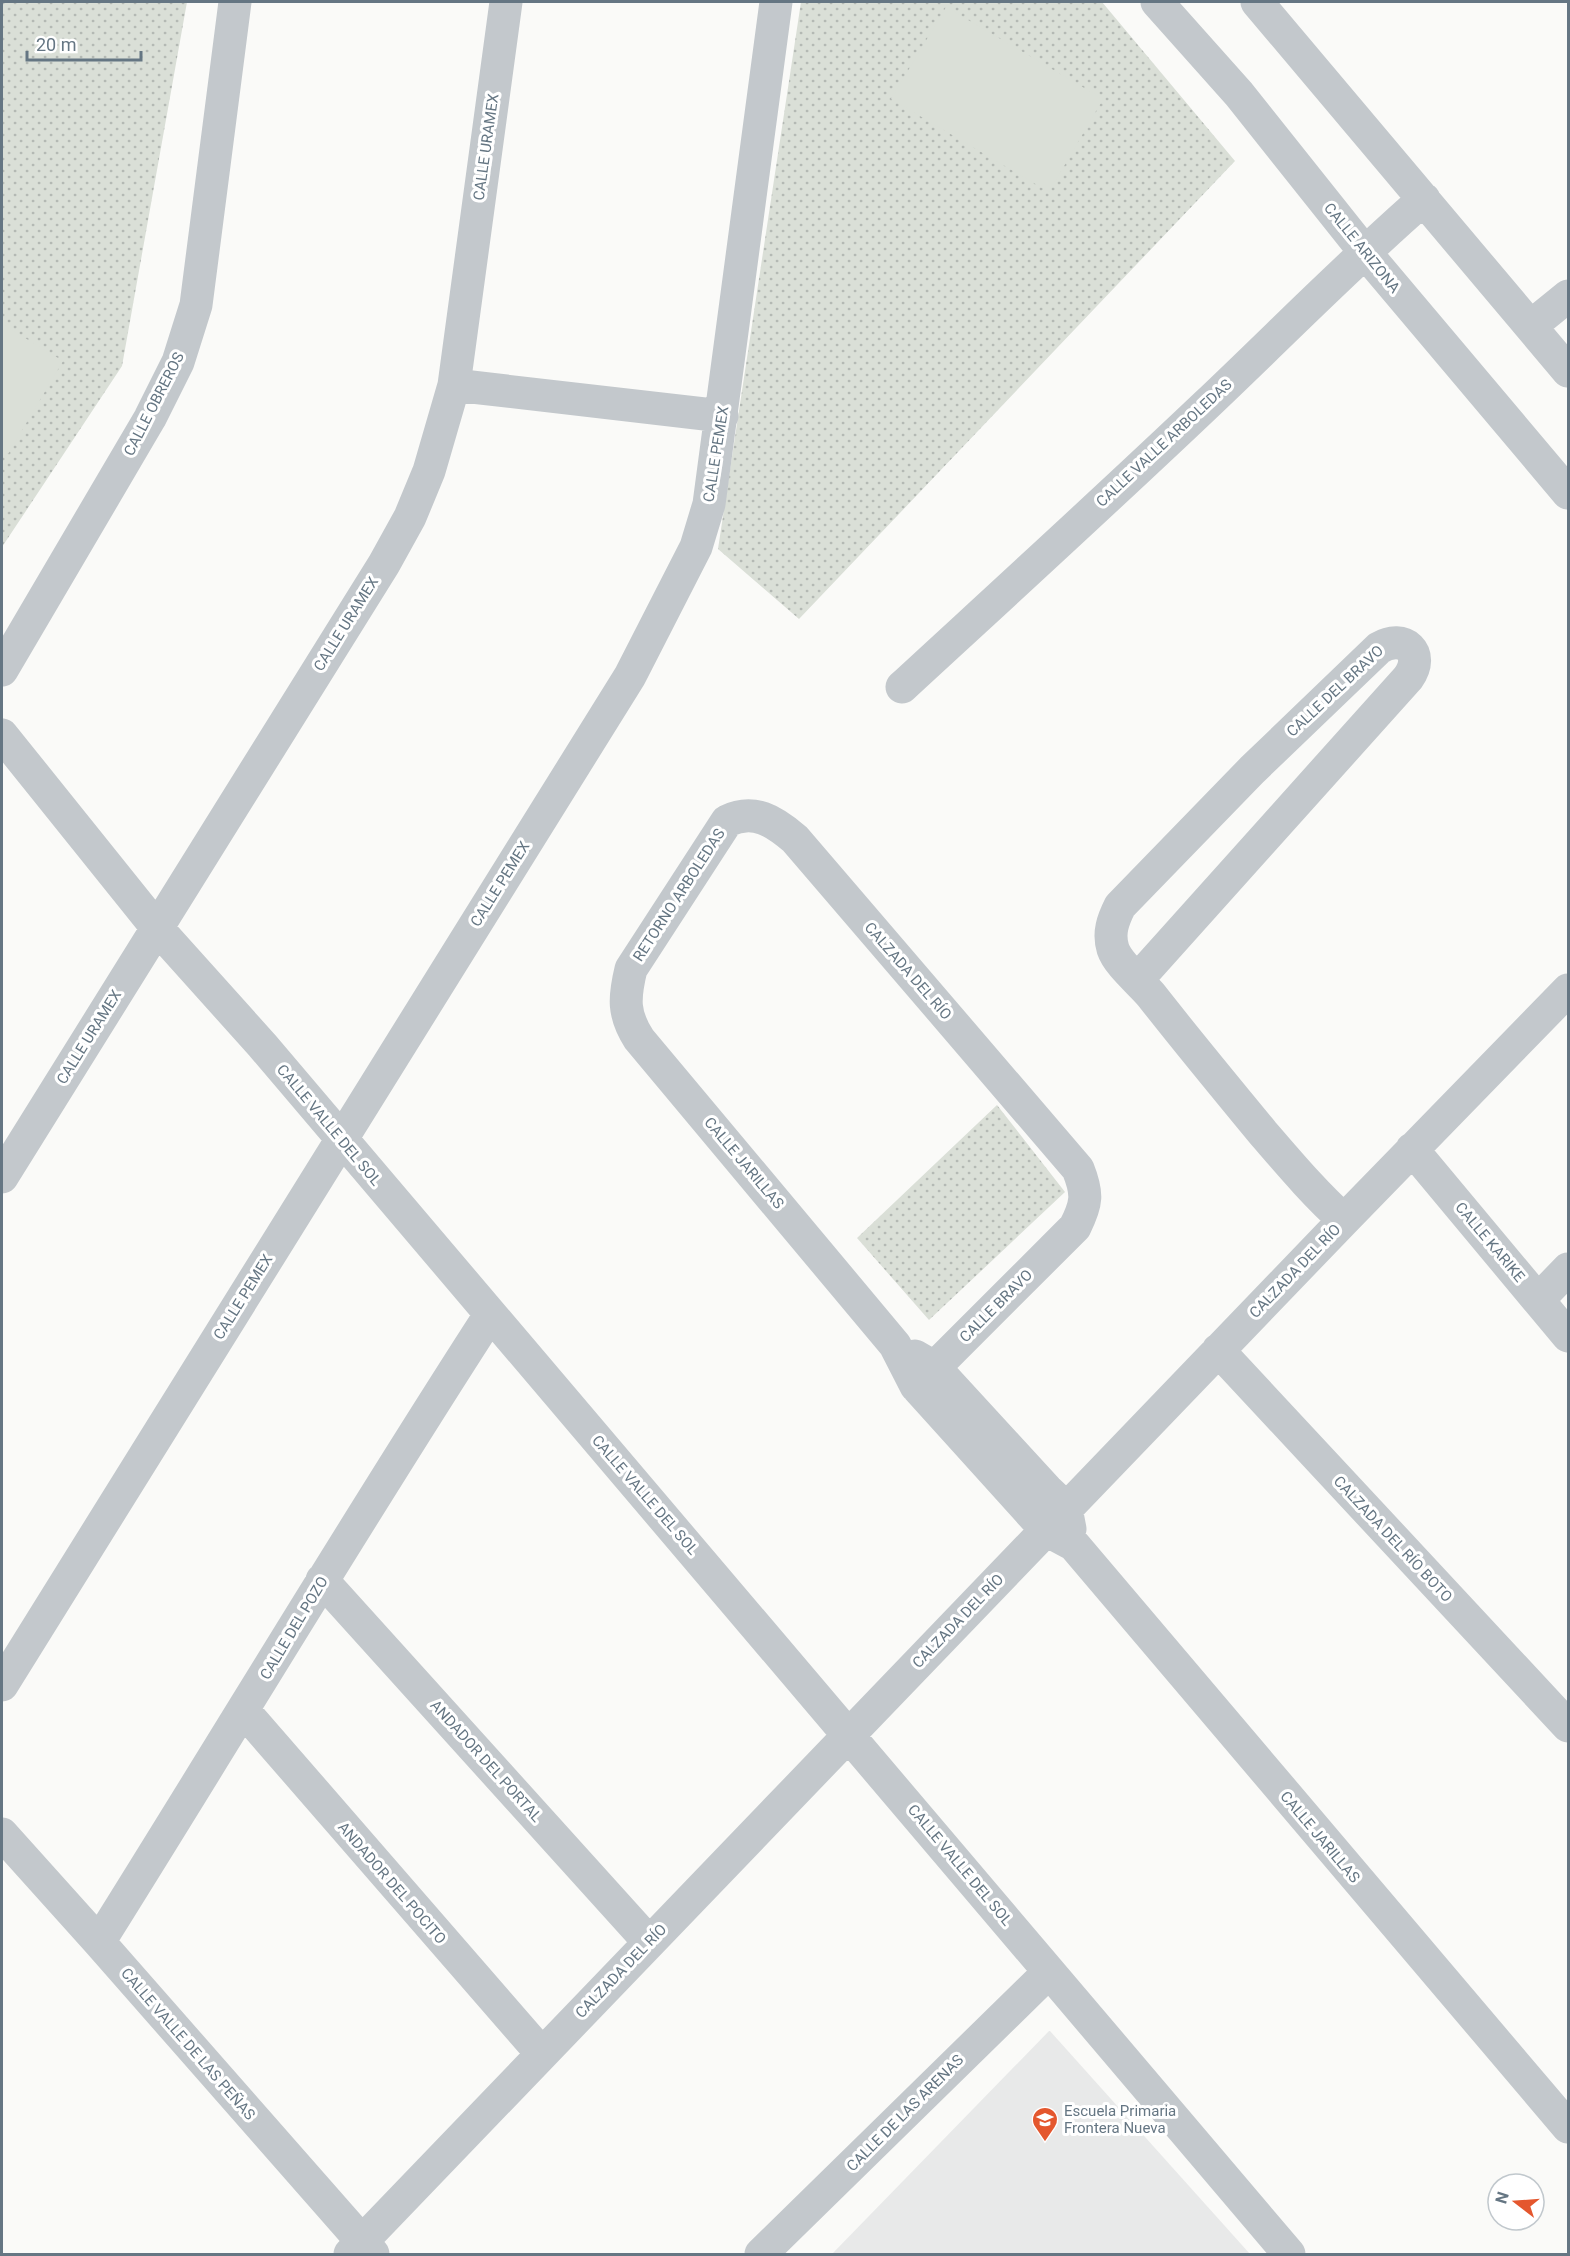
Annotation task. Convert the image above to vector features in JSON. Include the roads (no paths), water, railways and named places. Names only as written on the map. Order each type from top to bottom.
[{"type":"street","name":"CALLE OBREROS","points":[[2,670],[150,418],[178,362],[196,305],[235,2]]},
{"type":"street","name":"CALLE URAMEX","points":[[2,1177],[384,564],[410,517],[429,471],[454,385],[506,2]]},
{"type":"street","name":"CALLE PEMEX","points":[[2,1684],[630,676],[696,547],[709,504],[722,416],[776,2]]},
{"type":"street","name":"CALLE ARIZONA","points":[[1157,2],[1239,94],[1364,251],[1569,493]]},
{"type":"street","points":[[1257,2],[1569,372]]},
{"type":"street","name":"CALLE VALLE ARBOLEDAS","points":[[902,687],[1162,446],[1327,290],[1364,251],[1424,199]]},
{"type":"street","points":[[1531,326],[1569,296]]},
{"type":"street","points":[[454,385],[722,416]]},
{"type":"street","name":"CALLE DEL BRAVO","points":[[1138,979],[1408,678],[1414,669],[1416,659],[1411,649],[1399,642],[1389,642],[1379,648],[1252,770],[1120,906],[1111,924],[1111,939],[1119,960],[1138,979],[1215,1076],[1288,1162],[1324,1202],[1344,1220]]},
{"type":"street","name":"CALLE VALLE DEL SOL","points":[[2,735],[157,928],[262,1045],[1289,2254]]},
{"type":"street","name":"CALZADA DEL RÍO","points":[[727,821],[740,815],[755,815],[784,829],[795,839],[1078,1169],[1084,1183],[1086,1197],[1075,1227]]},
{"type":"street","name":"RETORNO ARBOLEDAS","points":[[631,969],[727,821]]},
{"type":"street","name":"CALLE JARILLAS","points":[[631,969],[625,1004],[629,1024],[639,1039],[895,1345],[1062,1528],[1569,2127]]},
{"type":"street","name":"CALZADA DEL RÍO","points":[[362,2250],[542,2054],[849,1734],[1062,1528],[1218,1350],[1569,990]]},
{"type":"street","name":"CALLE KARIKE","points":[[1412,1149],[1569,1335]]},
{"type":"street","name":"CALLE BRAVO","points":[[925,1376],[1075,1227]]},
{"type":"street","points":[[1538,1300],[1569,1269]]},
{"type":"street","name":"CALLE DEL POZO","points":[[99,1942],[244,1711],[322,1580],[490,1315]]},
{"type":"street","name":"CALZADA DEL RÍO BOTO","points":[[1218,1350],[1569,1726]]},
{"type":"street","name":"ANDADOR DEL PORTAL","points":[[322,1580],[649,1942]]},
{"type":"street","name":"ANDADOR DEL POCITO","points":[[244,1711],[542,2054]]},
{"type":"street","name":"CALLE VALLE DE LAS PEÑAS","points":[[2,1834],[99,1942],[362,2250]]},
{"type":"street","name":"CALLE DE LAS ARENAS","points":[[761,2254],[1049,1972]]},
{"type":"place","name":"Escuela Primaria Frontera Nueva","points":[[1045,2143]]}]
